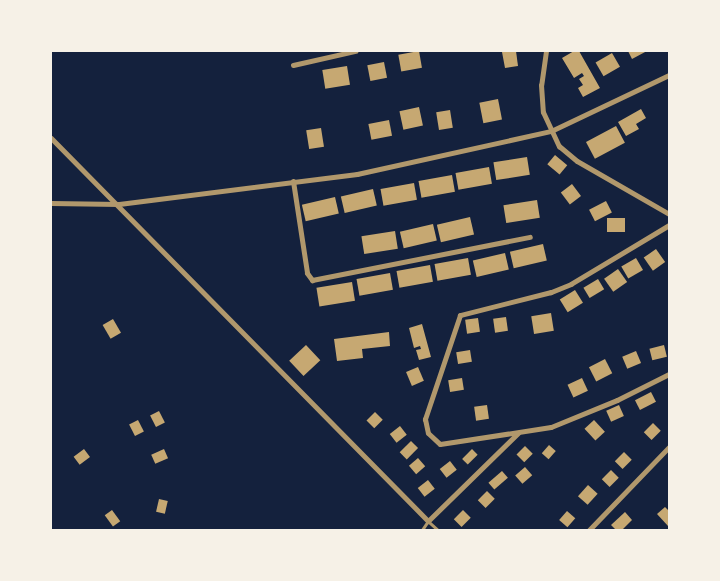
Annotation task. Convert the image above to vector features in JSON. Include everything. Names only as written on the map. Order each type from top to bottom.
[{"type":"street","points":[[294,65],[354,51]]},
{"type":"street","points":[[546,51],[541,85],[543,112],[560,146],[577,161],[669,214]]},
{"type":"street","points":[[51,203],[119,204],[357,174],[551,131],[669,75]]},
{"type":"street","points":[[51,138],[119,204],[428,521],[518,433]]},
{"type":"street","points":[[293,181],[307,273],[312,280],[530,237]]},
{"type":"street","points":[[669,225],[571,284],[551,292],[460,315],[426,419],[428,433],[440,444],[550,427],[617,400],[669,374]]},
{"type":"street","points":[[589,530],[669,447]]},
{"type":"lane","points":[[422,530],[428,521],[438,530]]},
{"type":"building","points":[[419,51],[422,68],[401,71],[398,55]]},
{"type":"building","points":[[516,51],[518,66],[505,68],[502,52]]},
{"type":"building","points":[[574,51],[579,51],[600,88],[583,97],[578,88],[583,85],[579,79],[584,76],[582,73],[574,78],[562,58]]},
{"type":"building","points":[[628,51],[647,51],[632,59]]},
{"type":"building","points":[[612,53],[620,67],[604,76],[596,62]]},
{"type":"building","points":[[384,62],[387,78],[370,81],[367,65]]},
{"type":"building","points":[[347,66],[350,85],[325,89],[322,70]]},
{"type":"building","points":[[498,99],[502,120],[483,123],[479,103]]},
{"type":"building","points":[[419,107],[423,126],[403,130],[399,111]]},
{"type":"building","points":[[641,109],[646,118],[636,124],[639,129],[626,136],[618,122]]},
{"type":"building","points":[[450,110],[453,128],[439,130],[436,112]]},
{"type":"building","points":[[389,120],[392,136],[371,140],[368,124]]},
{"type":"building","points":[[616,126],[625,143],[595,159],[586,142]]},
{"type":"building","points":[[321,128],[324,147],[309,149],[306,130]]},
{"type":"building","points":[[555,155],[567,165],[560,174],[547,164]]},
{"type":"building","points":[[527,157],[530,175],[496,180],[493,162]]},
{"type":"building","points":[[489,167],[492,184],[458,190],[456,173]]},
{"type":"building","points":[[452,175],[455,192],[421,198],[419,181]]},
{"type":"building","points":[[414,183],[417,200],[383,206],[381,189]]},
{"type":"building","points":[[572,184],[581,196],[570,204],[561,192]]},
{"type":"building","points":[[373,189],[377,206],[345,213],[341,196]]},
{"type":"building","points":[[335,197],[339,214],[306,221],[302,205]]},
{"type":"building","points":[[537,200],[540,218],[506,223],[503,205]]},
{"type":"building","points":[[606,201],[612,213],[595,221],[589,210]]},
{"type":"building","points":[[470,217],[474,235],[441,242],[437,225]]},
{"type":"building","points":[[607,218],[625,218],[625,232],[607,232]]},
{"type":"building","points":[[433,224],[437,241],[404,248],[400,232]]},
{"type":"building","points":[[395,231],[398,249],[364,254],[361,236]]},
{"type":"building","points":[[543,244],[547,261],[514,268],[510,252]]},
{"type":"building","points":[[656,249],[665,262],[653,271],[644,258]]},
{"type":"building","points":[[505,253],[509,270],[477,277],[473,260]]},
{"type":"building","points":[[468,258],[471,275],[437,281],[435,264]]},
{"type":"building","points":[[636,258],[643,270],[628,279],[621,266]]},
{"type":"building","points":[[430,265],[433,282],[399,288],[397,271]]},
{"type":"building","points":[[618,269],[627,282],[613,292],[604,279]]},
{"type":"building","points":[[390,273],[393,290],[359,296],[357,279]]},
{"type":"building","points":[[598,279],[604,289],[590,298],[583,288]]},
{"type":"building","points":[[352,282],[355,301],[319,306],[316,288]]},
{"type":"building","points":[[575,290],[583,303],[568,312],[560,300]]},
{"type":"building","points":[[551,313],[554,331],[534,334],[531,316]]},
{"type":"building","points":[[506,317],[508,331],[495,333],[493,319]]},
{"type":"building","points":[[478,318],[480,332],[467,334],[465,320]]},
{"type":"building","points":[[113,319],[121,333],[111,339],[103,325]]},
{"type":"building","points":[[422,324],[431,357],[419,360],[416,350],[421,349],[420,346],[414,348],[409,328]]},
{"type":"building","points":[[389,332],[390,346],[362,349],[363,358],[337,361],[334,339]]},
{"type":"building","points":[[306,345],[320,360],[304,376],[289,361]]},
{"type":"building","points":[[664,345],[667,357],[652,360],[649,349]]},
{"type":"building","points":[[470,350],[472,362],[458,364],[456,352]]},
{"type":"building","points":[[636,351],[641,363],[627,369],[622,357]]},
{"type":"building","points":[[605,359],[612,373],[596,381],[589,367]]},
{"type":"building","points":[[418,367],[424,381],[412,386],[406,372]]},
{"type":"building","points":[[462,378],[464,390],[450,392],[448,380]]},
{"type":"building","points":[[582,378],[588,391],[573,397],[567,385]]},
{"type":"building","points":[[651,392],[656,402],[640,410],[635,400]]},
{"type":"building","points":[[487,405],[489,419],[476,421],[474,407]]},
{"type":"building","points":[[619,405],[624,416],[611,422],[606,411]]},
{"type":"building","points":[[159,411],[165,423],[156,427],[150,416]]},
{"type":"building","points":[[375,412],[383,420],[374,428],[367,420]]},
{"type":"building","points":[[138,420],[144,432],[135,436],[129,425]]},
{"type":"building","points":[[594,420],[605,432],[595,441],[584,429]]},
{"type":"building","points":[[653,423],[661,431],[652,440],[644,432]]},
{"type":"building","points":[[400,426],[407,435],[397,443],[390,434]]},
{"type":"building","points":[[411,441],[418,448],[407,459],[400,452]]},
{"type":"building","points":[[549,445],[556,451],[549,459],[542,453]]},
{"type":"building","points":[[525,446],[533,454],[524,462],[517,454]]},
{"type":"building","points":[[84,449],[90,457],[80,465],[74,457]]},
{"type":"building","points":[[164,449],[168,458],[155,464],[151,455]]},
{"type":"building","points":[[472,449],[478,455],[468,465],[462,459]]},
{"type":"building","points":[[624,452],[632,460],[623,469],[615,461]]},
{"type":"building","points":[[418,458],[425,466],[416,474],[409,466]]},
{"type":"building","points":[[450,461],[457,470],[447,478],[440,469]]},
{"type":"building","points":[[525,467],[532,475],[522,484],[515,476]]},
{"type":"building","points":[[611,470],[619,478],[610,487],[602,479]]},
{"type":"building","points":[[502,471],[508,478],[494,490],[488,483]]},
{"type":"building","points":[[428,480],[435,489],[425,497],[418,488]]},
{"type":"building","points":[[588,485],[598,494],[588,505],[578,496]]},
{"type":"building","points":[[487,491],[495,499],[486,508],[478,500]]},
{"type":"building","points":[[159,499],[168,501],[165,514],[156,512]]},
{"type":"building","points":[[665,507],[669,511],[668,526],[657,514]]},
{"type":"building","points":[[112,510],[120,521],[113,527],[105,515]]},
{"type":"building","points":[[463,510],[471,518],[462,527],[454,519]]},
{"type":"building","points":[[567,511],[575,518],[567,527],[559,520]]},
{"type":"building","points":[[625,512],[632,520],[622,530],[616,530],[611,525]]}]
